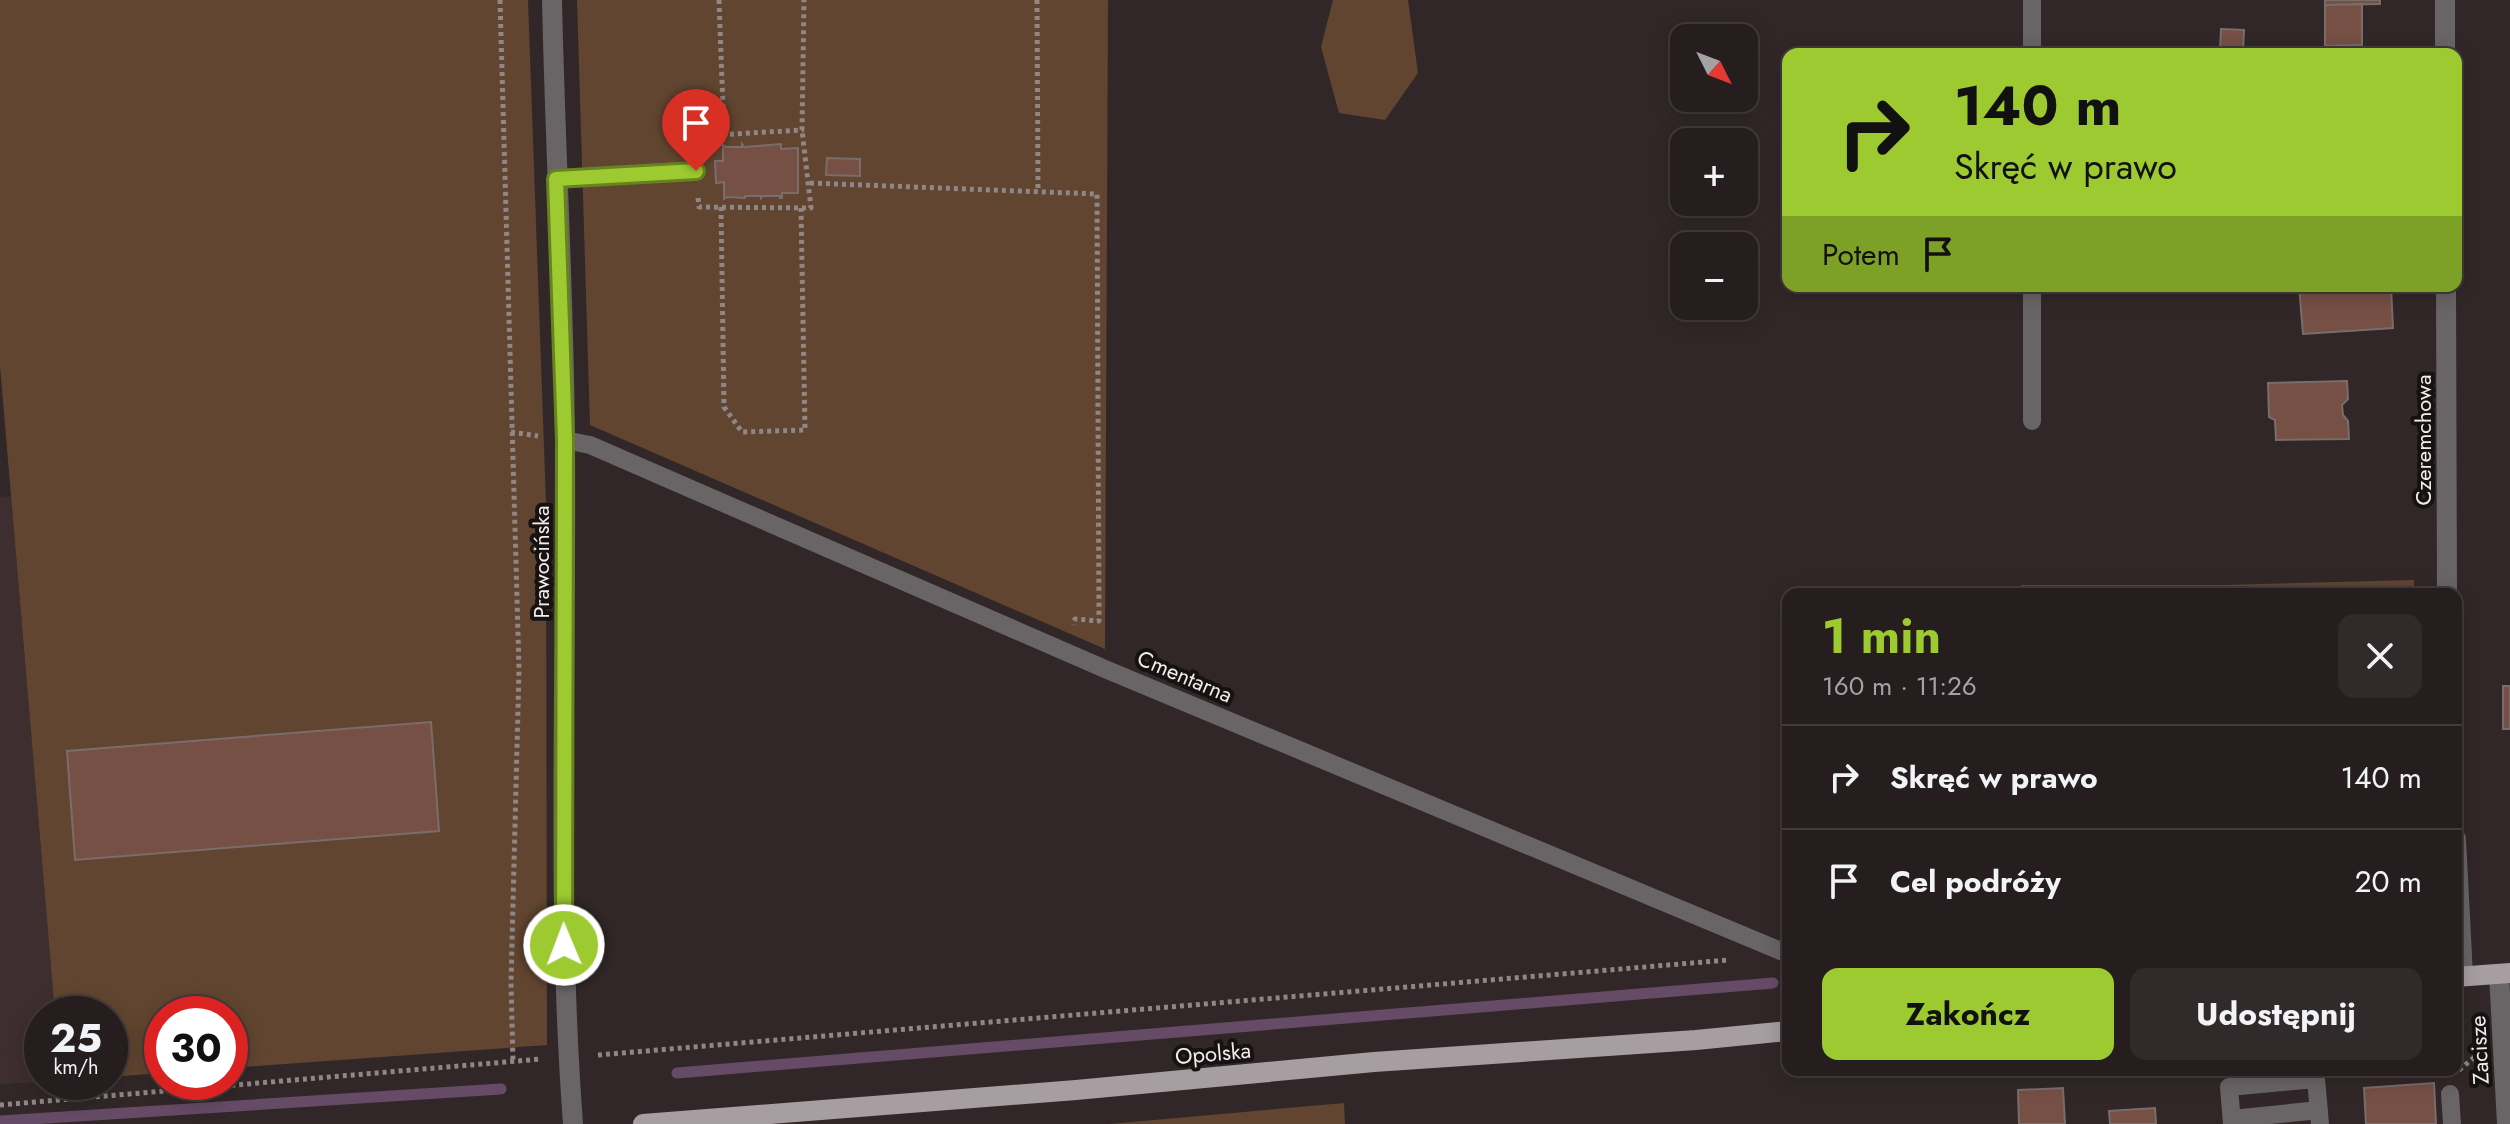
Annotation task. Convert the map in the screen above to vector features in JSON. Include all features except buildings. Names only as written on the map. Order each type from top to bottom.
[{"type":"main road","points":[[2462,976],[2504,974]]},
{"type":"main road","name":"Opolska","points":[[643,1124],[1076,1090],[1374,1062],[1782,1031]]},
{"type":"street","name":"Prawocińska","points":[[552,0],[565,440],[563,917],[573,1124]]},
{"type":"street","points":[[2445,0],[2445,48]]},
{"type":"street","name":"Czeremchowa","points":[[2446,292],[2447,588]]},
{"type":"street","name":"Zacisze","points":[[2504,974],[2507,1124]]},
{"type":"lane","points":[[2032,0],[2032,48]]},
{"type":"lane","points":[[556,179],[696,171]]},
{"type":"lane","points":[[2032,292],[2032,421]]},
{"type":"lane","name":"Cmentarna","points":[[565,440],[590,445],[1070,653],[1782,951]]},
{"type":"lane","points":[[2309,1076],[2229,1087],[2232,1122],[2320,1117],[2316,1076]]},
{"type":"lane","points":[[2450,1094],[2452,1124]]},
{"type":"path","points":[[500,0],[519,669],[511,982],[513,1062]]},
{"type":"path","points":[[719,0],[724,135]]},
{"type":"path","points":[[802,130],[698,136],[696,171],[699,207],[811,208],[802,130],[804,0]]},
{"type":"path","points":[[1037,0],[1038,191]]},
{"type":"path","points":[[810,183],[1097,194],[1099,621],[1075,619],[1070,653]]},
{"type":"path","points":[[721,207],[724,407],[742,432],[805,430],[801,208]]},
{"type":"path","points":[[589,1056],[1743,958]]},
{"type":"path","points":[[0,1105],[548,1059]]},
{"type":"shaded area","points":[[0,0],[528,0],[546,502],[547,1045],[248,1067],[248,996],[144,996],[144,1074],[128,1076],[128,996],[53,996],[0,366]]},
{"type":"shaded area","points":[[577,0],[1108,0],[1105,649],[590,425]]},
{"type":"shaded area","points":[[1333,0],[1408,0],[1418,73],[1385,120],[1339,113],[1321,47]]},
{"type":"shaded area","points":[[11,496],[53,996],[24,996],[24,1083],[0,1084],[0,497]]},
{"type":"shaded area","points":[[2414,580],[2414,588],[2021,588],[2021,585],[2224,585]]},
{"type":"shaded area","points":[[1344,1103],[1345,1124],[1109,1124]]},
{"type":"waterway","points":[[677,1073],[1773,983]]},
{"type":"waterway","points":[[0,1121],[501,1089]]},
{"type":"route","points":[[564,945],[565,440],[556,179],[696,171]]}]
